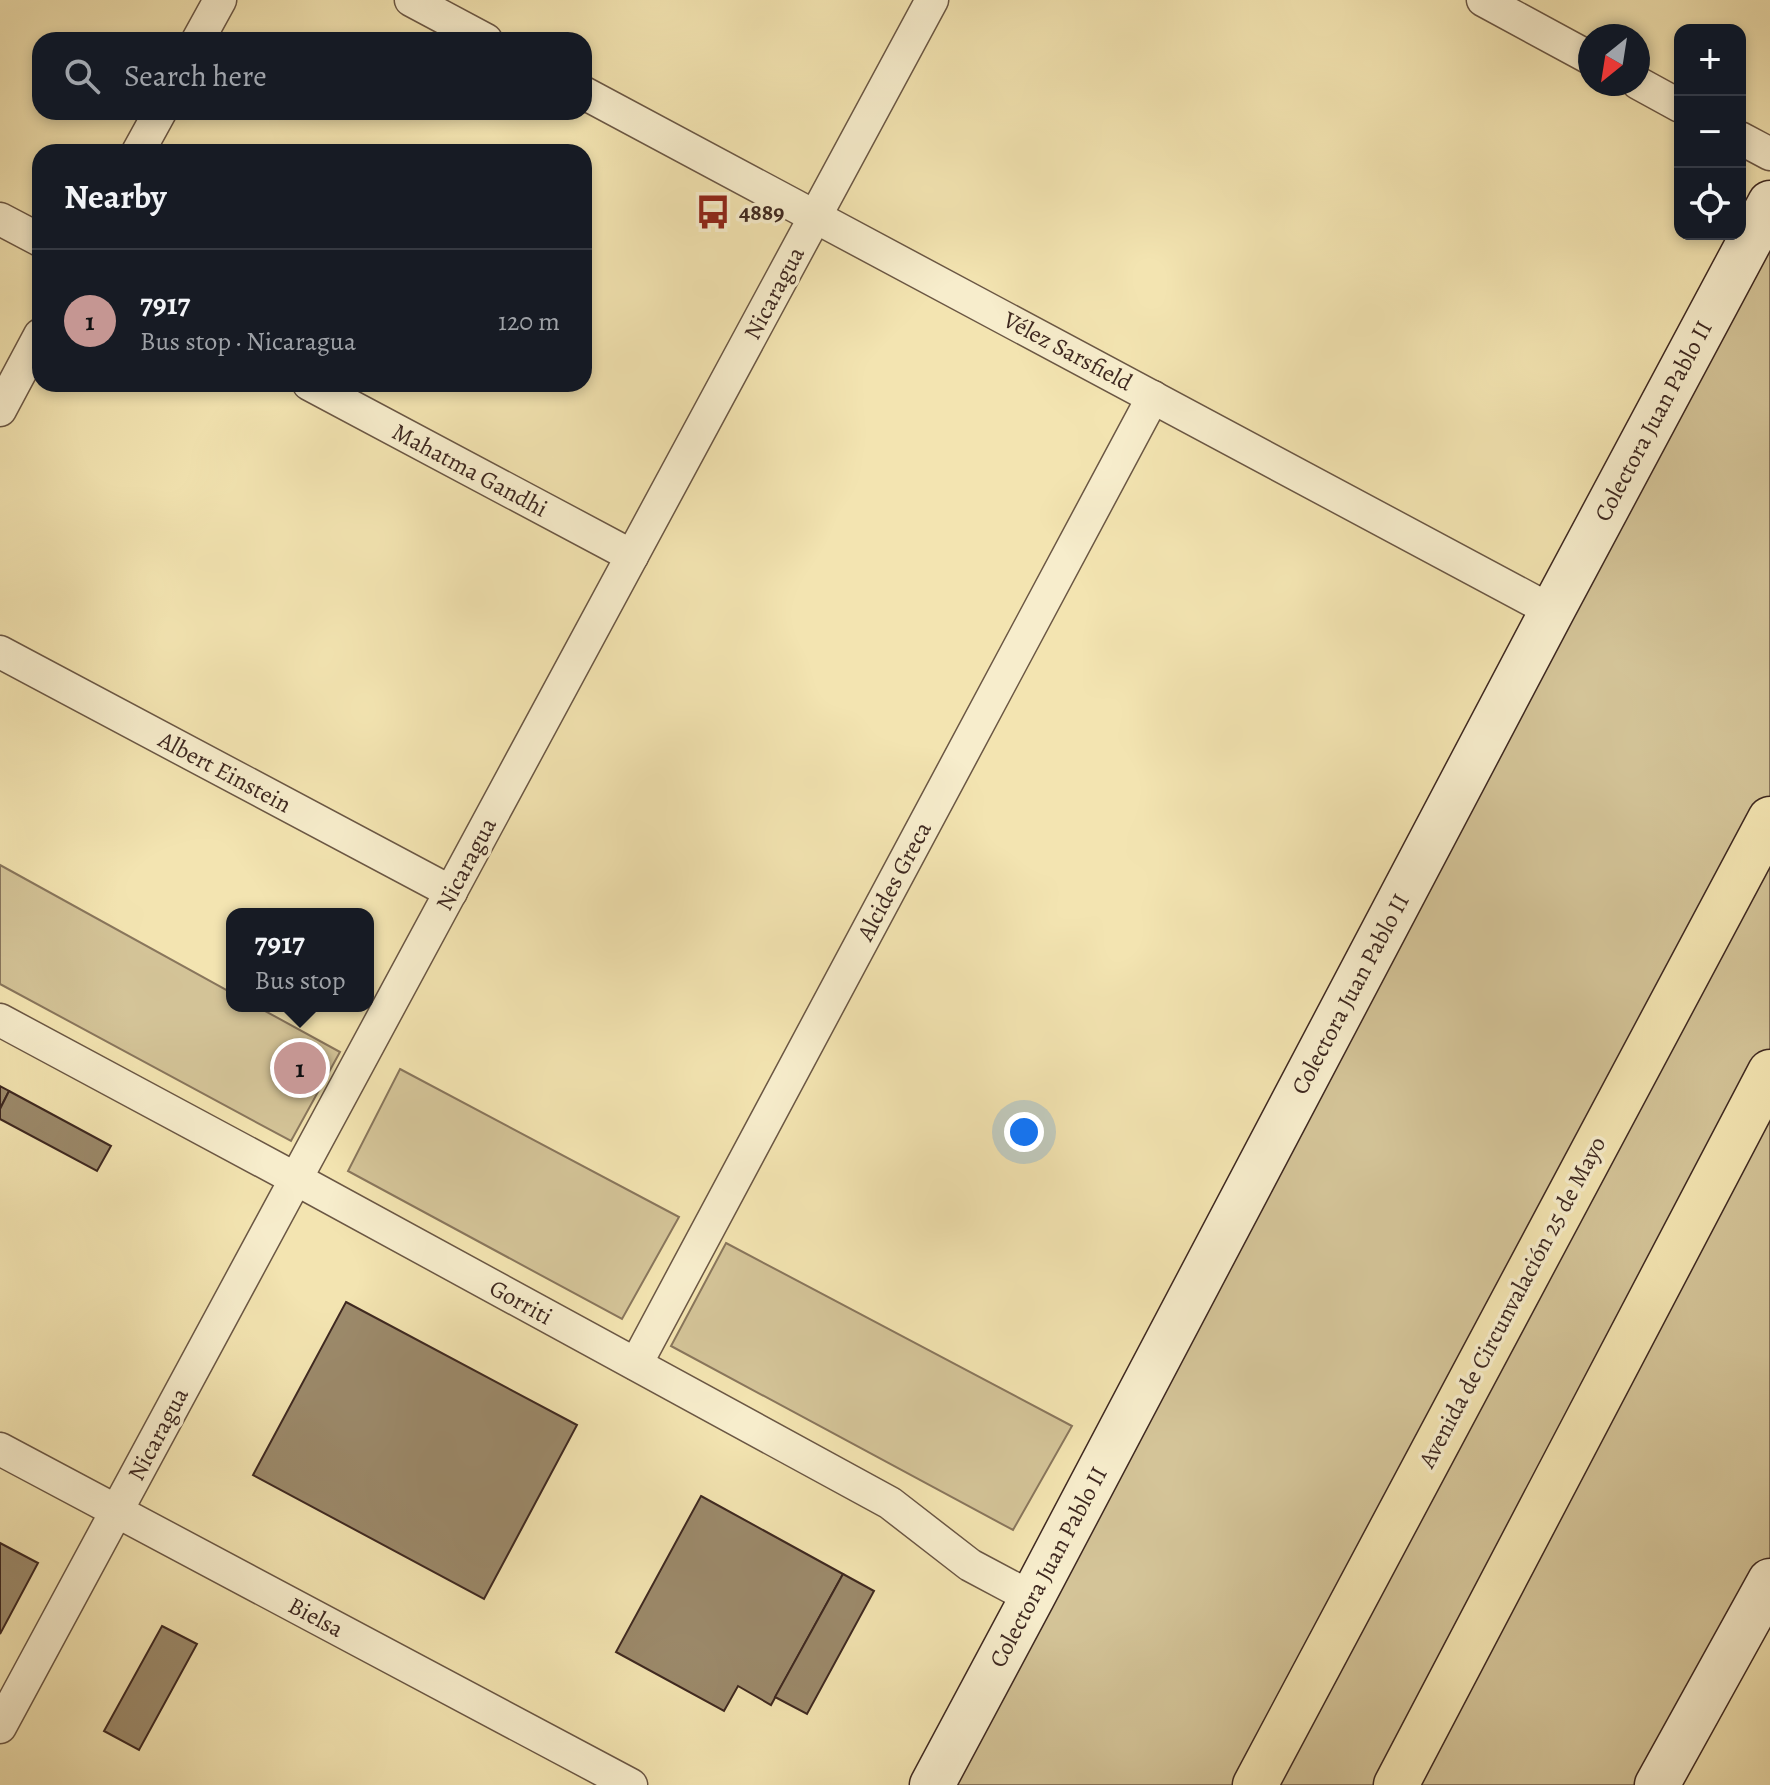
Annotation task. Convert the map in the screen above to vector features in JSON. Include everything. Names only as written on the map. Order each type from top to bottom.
[{"type":"highway","name":"Avenida de Circunvalación 25 de Mayo","points":[[1255,1785],[1770,819]]},
{"type":"highway","points":[[1396,1785],[1770,1072]]},
{"type":"main road","name":"Colectora Juan Pablo II","points":[[932,1785],[1770,203]]},
{"type":"main road","points":[[1657,1785],[1770,1581]]},
{"type":"street","points":[[202,32],[220,0]]},
{"type":"street","points":[[411,0],[471,32]]},
{"type":"street","name":"Nicaragua","points":[[0,1727],[932,0]]},
{"type":"street","points":[[1483,0],[1578,51]]},
{"type":"street","points":[[1650,90],[1674,103]]},
{"type":"street","name":"Vélez Sarsfield","points":[[592,97],[1552,611]]},
{"type":"street","points":[[142,144],[156,120]]},
{"type":"street","points":[[1746,141],[1770,154]]},
{"type":"street","points":[[0,219],[32,236]]},
{"type":"street","points":[[0,410],[32,350]]},
{"type":"street","name":"Mahatma Gandhi","points":[[324,392],[632,556]]},
{"type":"street","name":"Alcides Greca","points":[[636,1364],[1153,397]]},
{"type":"street","name":"Albert Einstein","points":[[0,652],[451,892]]},
{"type":"street","name":"Gorriti","points":[[0,1020],[890,1503],[970,1565],[1032,1598]]},
{"type":"street","name":"Bielsa","points":[[0,1449],[631,1785]]},
{"type":"shaded area","points":[[1770,203],[1770,1581],[1657,1785],[932,1785]]},
{"type":"shaded area","points":[[0,865],[226,990],[226,1012],[267,1012],[340,1052],[291,1141],[0,984]]},
{"type":"shaded area","points":[[400,1069],[679,1217],[622,1319],[348,1171]]},
{"type":"shaded area","points":[[726,1243],[1072,1426],[1013,1530],[671,1346]]},
{"type":"building","points":[[0,1086],[9,1091],[0,1109]]},
{"type":"building","points":[[9,1091],[111,1146],[97,1171],[0,1119],[0,1109]]},
{"type":"building","points":[[346,1302],[577,1425],[484,1599],[253,1475]]},
{"type":"building","points":[[701,1496],[843,1574],[771,1705],[738,1686],[724,1711],[616,1652]]},
{"type":"building","points":[[0,1543],[38,1563],[0,1634]]},
{"type":"building","points":[[843,1574],[874,1591],[807,1714],[775,1697]]},
{"type":"building","points":[[162,1626],[197,1644],[139,1750],[104,1731]]},
{"type":"place","name":"4889","points":[[713,212]]},
{"type":"place","name":"7917","points":[[300,1068]]}]
